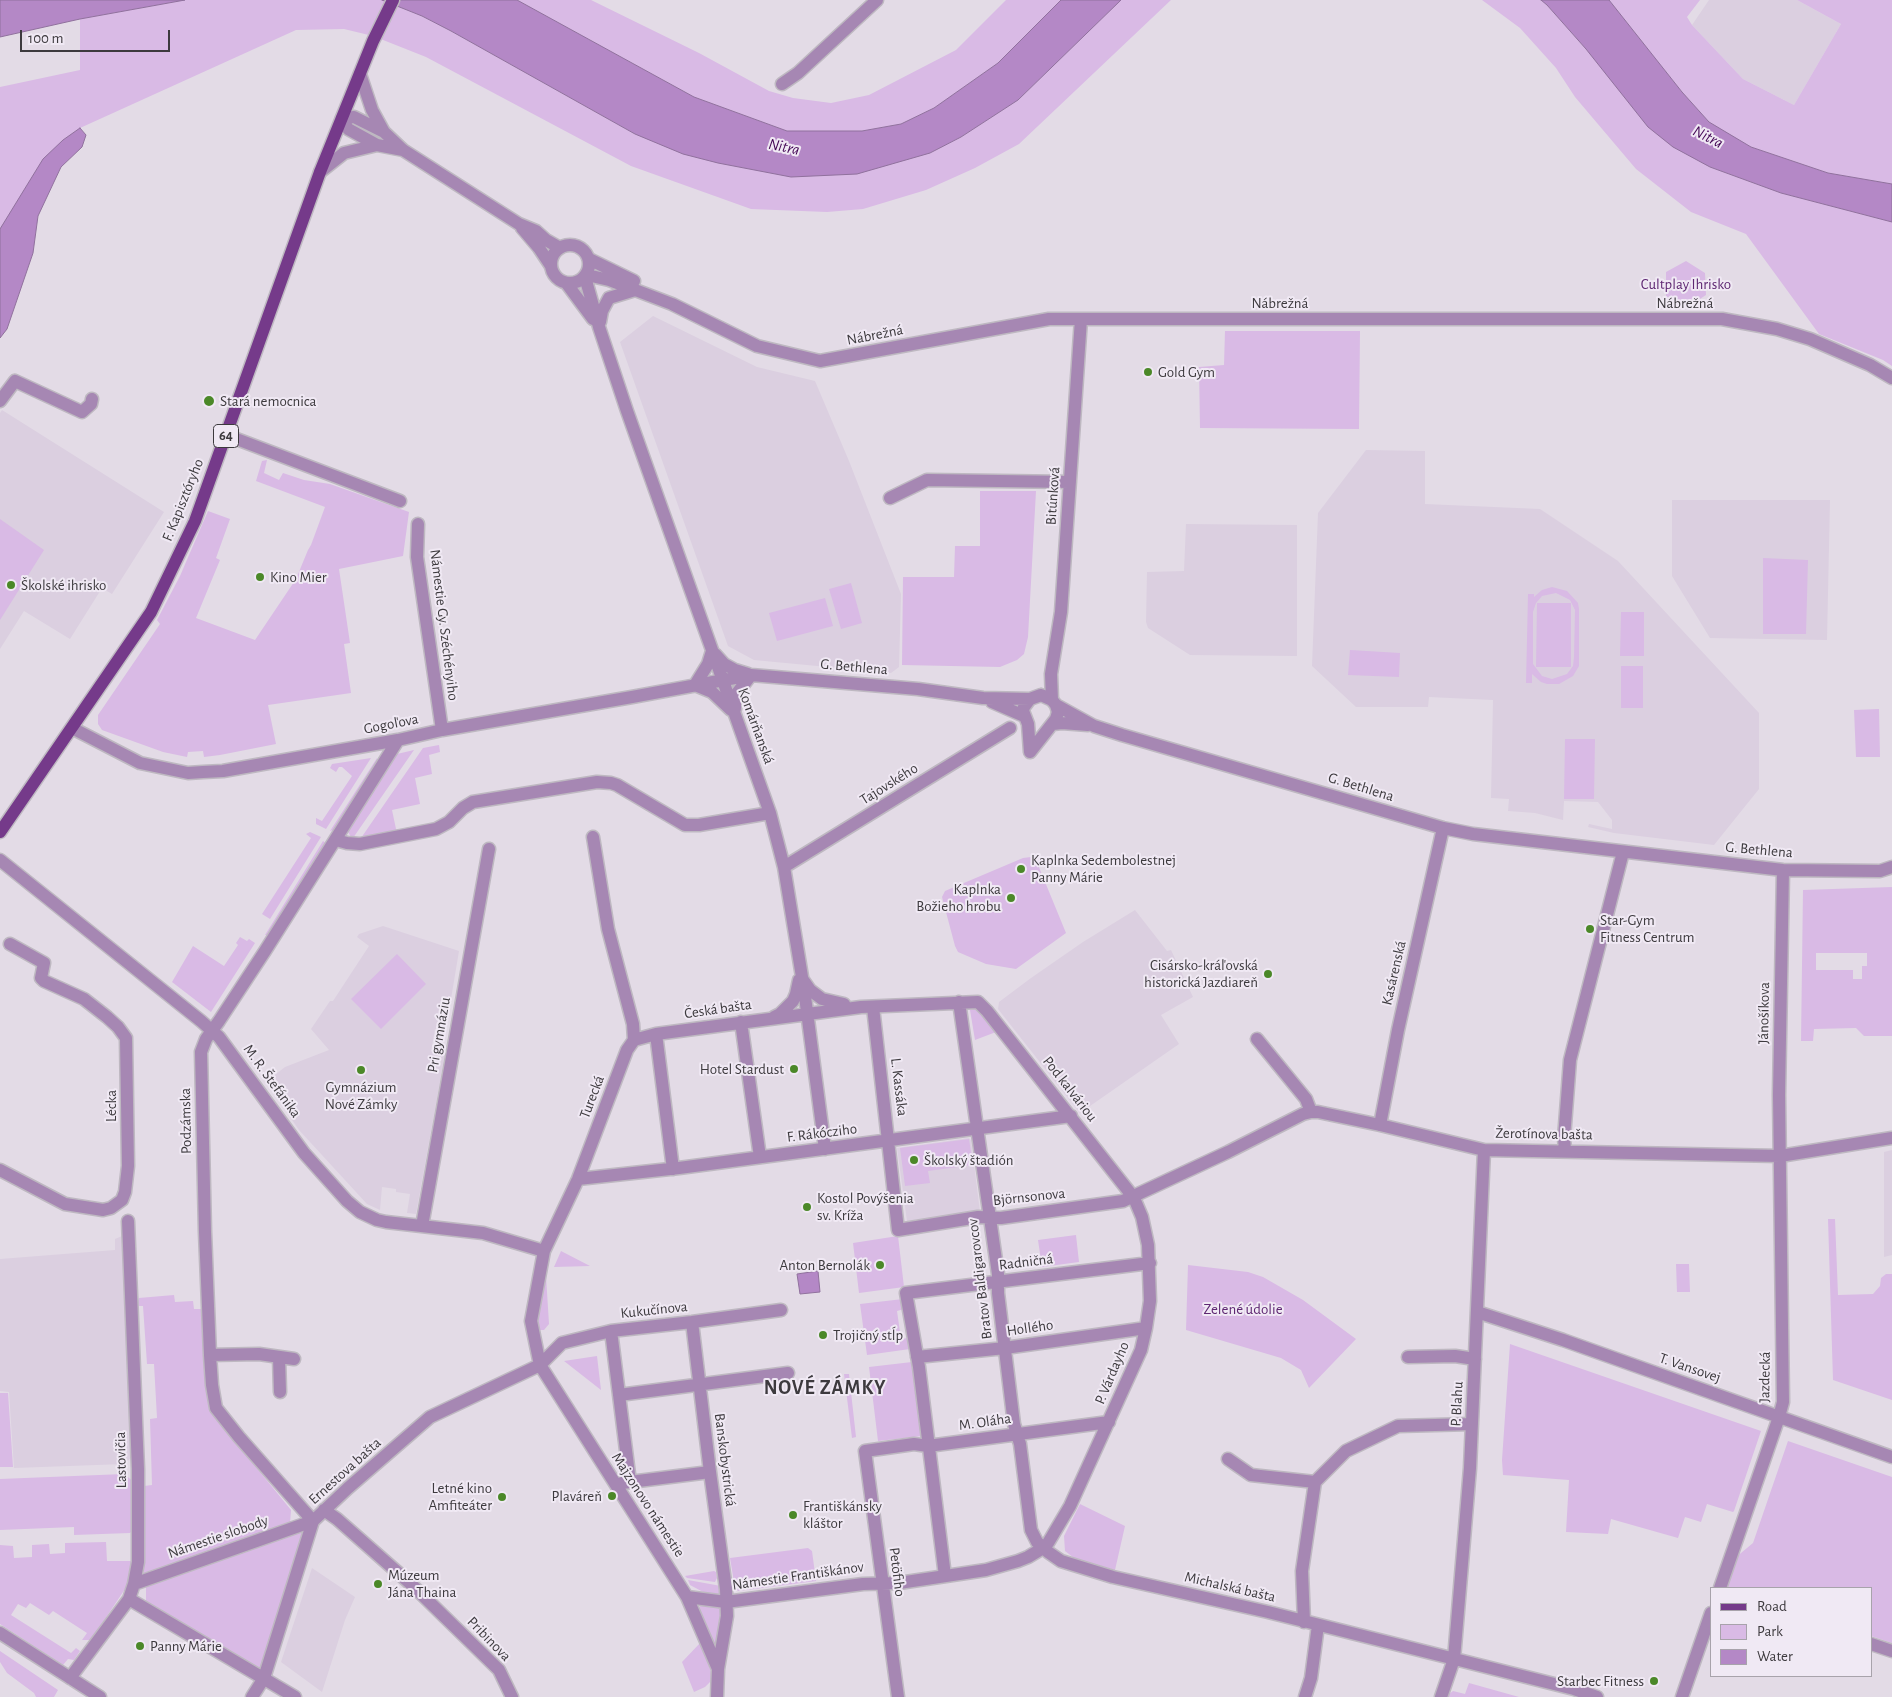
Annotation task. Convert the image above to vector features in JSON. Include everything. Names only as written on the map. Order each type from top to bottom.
[{"type":"main road","name":"64","points":[[342,118],[377,33],[393,0]]},
{"type":"main road","name":"F. Kapisztóryho","points":[[0,832],[151,612],[195,521],[320,172],[342,118]]},
{"type":"street","points":[[782,84],[798,73],[877,0]]},
{"type":"street","points":[[360,74],[372,110],[384,132]]},
{"type":"street","points":[[354,117],[384,132],[403,150],[377,145],[348,129],[342,118],[354,117]]},
{"type":"street","points":[[320,172],[344,153],[377,145]]},
{"type":"street","name":"Komárňanská","points":[[403,150],[546,240],[560,248],[571,245],[577,246],[582,249],[589,259],[590,264],[586,276],[599,327],[630,420],[770,813],[784,867],[807,1013],[825,1149]]},
{"type":"street","name":"Komárňanská","points":[[519,224],[539,248],[558,279],[567,284],[599,327]]},
{"type":"street","points":[[551,266],[553,256],[560,248]]},
{"type":"street","name":"Nábrežná","points":[[589,259],[632,280],[672,304],[757,346],[820,361],[1049,319],[1722,320],[1777,329],[1810,339],[1870,365],[1892,378]]},
{"type":"street","points":[[567,284],[577,283],[586,276]]},
{"type":"street","name":"Nábrežná","points":[[586,276],[610,280],[672,304]]},
{"type":"street","points":[[599,327],[602,311],[609,298],[635,290]]},
{"type":"street","name":"Bitúnková","points":[[1054,702],[1050,674],[1061,612],[1081,319]]},
{"type":"street","points":[[0,401],[15,381],[82,412],[91,404],[92,399]]},
{"type":"street","points":[[226,435],[400,501]]},
{"type":"street","points":[[890,498],[927,480],[1070,482]]},
{"type":"street","name":"Námestie Gy. Széchényiho","points":[[418,524],[417,558],[442,730]]},
{"type":"street","points":[[712,651],[724,664],[735,670],[751,674],[735,696],[734,714]]},
{"type":"street","points":[[712,651],[708,664],[694,686],[712,692],[734,714]]},
{"type":"street","name":"G. Bethlena","points":[[722,680],[751,674],[918,689],[983,698],[1033,697]]},
{"type":"street","name":"Bitúnková","points":[[1033,697],[1050,674]]},
{"type":"street","name":"Gogoľova","points":[[72,728],[140,762],[188,773],[223,771],[722,680]]},
{"type":"street","points":[[1041,695],[1054,702],[1058,712],[1056,719],[1030,752],[1024,707],[1033,697],[1041,695]]},
{"type":"street","name":"G. Bethlena","points":[[983,698],[1026,720]]},
{"type":"street","name":"G. Bethlena","points":[[1054,702],[1094,726]]},
{"type":"street","points":[[1026,720],[1038,729],[1050,726]]},
{"type":"street","name":"G. Bethlena","points":[[1050,726],[1062,723],[1094,726],[1443,828],[1473,834],[1783,870],[1880,871],[1892,867]]},
{"type":"street","name":"Tajovského","points":[[784,867],[1010,728]]},
{"type":"street","name":"Podzámska","points":[[313,1521],[238,1437],[216,1408],[212,1385],[204,1229],[202,1045],[336,840],[398,740]]},
{"type":"street","points":[[336,840],[360,844],[436,829],[449,822],[462,808],[473,802],[597,782],[617,785],[685,825],[699,825],[770,813]]},
{"type":"street","name":"Kasárenská","points":[[1380,1125],[1398,1030],[1443,828]]},
{"type":"street","points":[[593,837],[608,929],[633,1024],[634,1040]]},
{"type":"street","name":"Pri gymnáziu","points":[[422,1226],[489,850]]},
{"type":"street","points":[[1564,1150],[1570,1060],[1623,852]]},
{"type":"street","name":"M. R. Štefánika","points":[[0,860],[212,1030],[224,1043],[304,1153],[353,1207],[377,1220],[483,1233],[544,1251]]},
{"type":"street","name":"Jánošíkova","points":[[1780,1156],[1779,1095],[1783,870]]},
{"type":"street","name":"Lécka","points":[[0,1170],[64,1204],[103,1210],[111,1208],[122,1200],[125,1192],[128,1166],[126,1038],[118,1027],[84,999],[44,981],[41,978],[44,963],[10,944]]},
{"type":"street","points":[[801,975],[810,990],[822,999],[867,1007],[959,1002]]},
{"type":"street","points":[[772,1018],[780,1014],[793,1001],[801,975]]},
{"type":"street","name":"Pod kalváriou","points":[[959,1002],[978,1002],[987,1011],[1134,1198]]},
{"type":"street","name":"Bratov Baldigarovcov","points":[[959,1002],[990,1218],[1014,1424],[1018,1434],[1031,1530],[1037,1542],[1043,1548]]},
{"type":"street","name":"Česká bašta","points":[[634,1040],[656,1034],[807,1013],[867,1007]]},
{"type":"street","name":"L. Kassáka","points":[[867,1007],[889,1140],[898,1230]]},
{"type":"street","points":[[741,1022],[760,1157]]},
{"type":"street","points":[[656,1034],[673,1169]]},
{"type":"street","points":[[1134,1198],[1303,1114],[1311,1112],[1306,1099],[1257,1039]]},
{"type":"street","name":"Turecká","points":[[540,1365],[531,1321],[544,1251],[578,1179],[627,1050],[634,1040]]},
{"type":"street","name":"Žerotínova bašta","points":[[1311,1112],[1380,1125],[1484,1150],[1564,1150],[1780,1156],[1892,1138]]},
{"type":"street","name":"F. Rákócziho","points":[[578,1179],[673,1169],[1071,1116]]},
{"type":"street","name":"P. Blahu","points":[[1441,1697],[1454,1659],[1470,1468],[1484,1150]]},
{"type":"street","name":"Jazdecká","points":[[1720,1587],[1783,1402],[1780,1156]]},
{"type":"street","name":"Björnsonova","points":[[898,1230],[978,1217],[1002,1218],[1134,1198]]},
{"type":"street","name":"P. Várdayho","points":[[1043,1548],[1048,1543],[1070,1506],[1140,1350],[1146,1328],[1150,1301],[1150,1263],[1145,1227],[1134,1198]]},
{"type":"street","name":"Lastovičia","points":[[70,1678],[129,1599],[138,1562],[138,1469],[128,1221]]},
{"type":"street","name":"Radničná","points":[[917,1357],[906,1294],[1150,1263]]},
{"type":"street","name":"Kukučínova","points":[[540,1365],[562,1343],[611,1331],[781,1310]]},
{"type":"street","name":"T. Vansovej","points":[[1477,1312],[1562,1340],[1892,1457]]},
{"type":"street","name":"Banskobystrická","points":[[692,1322],[726,1588],[726,1616],[718,1669],[717,1697]]},
{"type":"street","name":"Hollého","points":[[917,1357],[1005,1348],[1146,1328]]},
{"type":"street","name":"Majzonovo námestie","points":[[611,1331],[630,1482]]},
{"type":"street","points":[[210,1355],[259,1354],[294,1359]]},
{"type":"street","points":[[1408,1357],[1455,1356],[1475,1359]]},
{"type":"street","points":[[279,1357],[280,1392]]},
{"type":"street","points":[[917,1357],[945,1576]]},
{"type":"street","name":"Majzonovo námestie","points":[[540,1365],[687,1597],[718,1669]]},
{"type":"street","name":"Ernestova bašta","points":[[252,1697],[264,1678],[313,1521],[430,1417],[540,1365]]},
{"type":"street","points":[[619,1395],[788,1373]]},
{"type":"street","name":"M. Oláha","points":[[865,1451],[914,1444],[928,1446],[1109,1422]]},
{"type":"street","points":[[1304,1622],[1302,1572],[1316,1482],[1346,1452],[1398,1426],[1472,1424]]},
{"type":"street","name":"Petöfiho","points":[[865,1451],[898,1697]]},
{"type":"street","points":[[1228,1459],[1251,1475],[1316,1482]]},
{"type":"street","points":[[615,1483],[710,1472]]},
{"type":"street","name":"Pribinova","points":[[324,1510],[338,1519],[412,1585],[499,1670],[512,1697]]},
{"type":"street","name":"Námestie slobody","points":[[134,1584],[313,1521]]},
{"type":"street","points":[[882,1583],[899,1583],[986,1570],[1018,1561],[1043,1548]]},
{"type":"street","name":"Michalská bašta","points":[[1043,1548],[1062,1561],[1113,1577],[1268,1612],[1454,1659],[1574,1693],[1597,1697]]},
{"type":"street","name":"Námestie Františkánov","points":[[687,1597],[726,1602],[882,1583]]},
{"type":"street","points":[[129,1599],[295,1697]]},
{"type":"street","points":[[1682,1697],[1710,1616]]},
{"type":"street","points":[[1305,1697],[1311,1678],[1318,1625]]},
{"type":"street","points":[[0,1633],[100,1697]]},
{"type":"street","points":[[1872,1644],[1892,1650]]},
{"type":"shaded area","points":[[1709,0],[1797,0],[1841,24],[1794,105],[1743,79],[1692,25]]},
{"type":"shaded area","points":[[653,316],[757,367],[815,381],[849,461],[901,594],[899,667],[891,673],[754,660],[728,646],[620,342]]},
{"type":"shaded area","points":[[2,410],[164,512],[112,594],[102,588],[70,639],[24,611],[0,649],[0,413]]},
{"type":"shaded area","points":[[1366,450],[1425,451],[1425,504],[1540,509],[1618,561],[1759,713],[1759,789],[1714,845],[1614,833],[1588,827],[1589,824],[1612,829],[1612,820],[1598,802],[1564,801],[1563,820],[1535,813],[1508,811],[1509,799],[1491,798],[1493,700],[1429,697],[1428,707],[1356,707],[1312,666],[1318,513]]},
{"type":"shaded area","points":[[1672,500],[1830,500],[1827,640],[1710,638],[1672,576]]},
{"type":"shaded area","points":[[1186,524],[1297,525],[1297,656],[1190,655],[1148,628],[1146,622],[1147,572],[1184,571]]},
{"type":"shaded area","points":[[1135,910],[1167,951],[1171,950],[1193,997],[1161,1015],[1179,1044],[1080,1113],[998,1009],[999,1002],[1083,942]]},
{"type":"shaded area","name":"Gymnázium Nové Zámky","points":[[383,926],[459,951],[450,1005],[445,1005],[439,1030],[435,1029],[431,1051],[445,1054],[416,1214],[407,1213],[410,1194],[396,1192],[396,1189],[382,1187],[380,1210],[367,1204],[299,1130],[266,1082],[285,1067],[329,1050],[311,1029],[330,1001],[333,1001],[369,946],[357,937],[359,934]]},
{"type":"shaded area","points":[[969,1138],[971,1140],[980,1212],[907,1221],[897,1148]]},
{"type":"shaded area","points":[[1892,1150],[1892,1255],[1884,1257],[1884,1152]]},
{"type":"shaded area","points":[[122,1236],[124,1238],[131,1458],[124,1464],[14,1468],[9,1392],[0,1391],[0,1259],[115,1250],[115,1239]]},
{"type":"shaded area","points":[[312,1568],[355,1597],[345,1620],[322,1692],[281,1662]]},
{"type":"green space","points":[[185,0],[382,0],[422,16],[451,31],[635,134],[930,153],[961,137],[1018,100],[1121,0],[1171,0],[1019,144],[975,168],[926,190],[863,209],[827,212],[751,209],[631,166],[426,57],[373,36],[344,29],[296,30],[80,128],[0,247],[0,87],[80,70],[80,19]]},
{"type":"green space","points":[[517,0],[591,0],[699,53],[769,91],[793,98],[831,103],[869,95],[956,50],[1006,0],[1061,0],[998,63],[934,108],[901,124],[862,131],[787,131],[694,97]]},
{"type":"green space","points":[[1482,0],[1541,0],[1586,49],[1710,167],[1781,193],[1892,222],[1892,366],[1883,360],[1819,334],[1746,234],[1691,212],[1636,169],[1575,97],[1556,68],[1520,28]]},
{"type":"green space","points":[[1609,0],[1700,0],[1687,17],[1692,25],[1743,79],[1794,105],[1841,24],[1797,0],[1892,0],[1892,184],[1828,173],[1751,147],[1725,133],[1709,122],[1682,92]]},
{"type":"green space","name":"Cultplay Ihrisko","points":[[1686,261],[1705,273],[1706,295],[1686,308],[1666,296],[1666,272]]},
{"type":"green space","points":[[1225,331],[1360,331],[1359,429],[1200,428],[1199,367],[1224,365]]},
{"type":"green space","points":[[267,460],[264,473],[279,480],[283,473],[304,480],[330,484],[409,512],[403,556],[339,569],[350,643],[344,644],[351,693],[268,705],[276,744],[220,755],[204,757],[203,751],[188,752],[187,757],[163,752],[102,730],[98,724],[98,715],[160,624],[157,620],[180,576],[208,511],[230,519],[216,558],[220,560],[196,618],[255,640],[296,579],[325,507],[256,481],[262,461]]},
{"type":"green space","points":[[980,491],[1036,491],[1028,637],[1024,654],[1017,660],[1000,667],[902,665],[903,577],[954,577],[955,546],[980,546]]},
{"type":"green space","name":"Školské ihrisko","points":[[0,519],[44,550],[0,620]]},
{"type":"green space","points":[[1763,558],[1808,560],[1806,634],[1763,634]]},
{"type":"green space","points":[[851,583],[862,623],[841,629],[829,589]]},
{"type":"green space","points":[[1552,587],[1567,591],[1578,603],[1579,666],[1573,676],[1559,684],[1541,682],[1532,674],[1532,683],[1526,683],[1528,594],[1534,594],[1534,597],[1542,590]],"holes":[[[1556,593],[1570,600],[1575,610],[1573,666],[1567,674],[1552,679],[1542,676],[1533,664],[1533,612],[1536,603],[1542,596]]]},
{"type":"green space","points":[[825,598],[833,626],[777,641],[769,613]]},
{"type":"green space","points":[[1537,603],[1571,603],[1571,667],[1536,667]]},
{"type":"green space","points":[[1621,612],[1644,612],[1644,656],[1620,656]]},
{"type":"green space","points":[[1350,650],[1400,653],[1399,677],[1348,675]]},
{"type":"green space","points":[[1621,666],[1643,666],[1643,708],[1621,708]]},
{"type":"green space","points":[[1879,709],[1880,757],[1856,757],[1854,710]]},
{"type":"green space","points":[[1565,739],[1595,739],[1594,799],[1564,799]]},
{"type":"green space","points":[[439,745],[440,752],[429,755],[432,774],[415,778],[420,804],[392,810],[396,829],[398,830],[397,833],[361,838],[423,748]]},
{"type":"green space","points":[[414,750],[353,838],[351,837],[348,832],[397,754]]},
{"type":"green space","points":[[371,758],[326,829],[316,824],[316,818],[322,821],[352,776],[342,767],[339,767],[336,772],[330,768],[332,764]]},
{"type":"green space","points":[[377,758],[377,763],[337,829],[330,831]]},
{"type":"green space","points":[[310,832],[321,837],[270,919],[262,914],[311,838],[306,834]]},
{"type":"green space","points":[[323,841],[327,844],[269,935],[265,935]]},
{"type":"green space","points":[[1031,857],[1036,860],[1066,933],[1016,969],[986,964],[958,952],[942,897],[945,891],[1023,858]]},
{"type":"green space","points":[[1892,887],[1892,1036],[1864,1036],[1856,1028],[1814,1029],[1813,1041],[1801,1041],[1803,890]],"holes":[[[1816,953],[1867,953],[1867,966],[1862,966],[1862,979],[1853,979],[1853,970],[1816,970]]]},
{"type":"green space","points":[[240,937],[255,943],[211,1012],[172,982],[193,946],[224,966],[238,945],[236,943]]},
{"type":"green space","points":[[397,954],[426,984],[381,1029],[351,999]]},
{"type":"green space","points":[[978,1007],[996,1032],[975,1040],[970,1010]]},
{"type":"green space","points":[[969,1139],[973,1165],[928,1171],[930,1183],[905,1186],[900,1148]]},
{"type":"green space","points":[[1828,1219],[1835,1219],[1838,1295],[1873,1294],[1880,1286],[1881,1278],[1886,1274],[1892,1274],[1892,1400],[1833,1380]]},
{"type":"green space","points":[[1076,1235],[1079,1262],[1042,1267],[1038,1240]]},
{"type":"green space","points":[[898,1236],[904,1287],[859,1293],[853,1243]]},
{"type":"green space","points":[[561,1251],[590,1266],[554,1267]]},
{"type":"green space","points":[[1676,1264],[1689,1264],[1690,1292],[1677,1292]]},
{"type":"green space","name":"Zelené údolie","points":[[1188,1265],[1248,1272],[1263,1277],[1303,1300],[1356,1339],[1309,1388],[1301,1370],[1281,1358],[1186,1330]]},
{"type":"green space","points":[[546,1276],[549,1324],[544,1330],[538,1330],[538,1300],[543,1278]]},
{"type":"green space","points":[[174,1295],[175,1302],[193,1301],[194,1309],[203,1309],[208,1402],[215,1417],[291,1510],[290,1524],[150,1575],[144,1573],[144,1486],[152,1485],[150,1419],[157,1418],[154,1364],[147,1364],[143,1306],[136,1306],[139,1298]]},
{"type":"green space","points":[[903,1299],[904,1309],[897,1311],[901,1339],[908,1338],[910,1349],[867,1355],[860,1304]]},
{"type":"green space","points":[[1510,1344],[1761,1431],[1734,1511],[1707,1504],[1701,1522],[1685,1517],[1678,1538],[1611,1519],[1608,1534],[1566,1532],[1569,1480],[1503,1475],[1502,1460]]},
{"type":"green space","points":[[597,1356],[601,1390],[564,1361]]},
{"type":"green space","points":[[912,1362],[922,1436],[878,1441],[869,1367]]},
{"type":"green space","points":[[844,1374],[849,1374],[856,1437],[852,1438]]},
{"type":"green space","points":[[0,1393],[8,1393],[13,1467],[0,1467]]},
{"type":"green space","points":[[1788,1441],[1892,1477],[1892,1643],[1872,1636],[1872,1587],[1726,1587],[1735,1558],[1753,1543]]},
{"type":"green space","points":[[124,1474],[134,1482],[136,1526],[130,1533],[74,1535],[74,1527],[0,1530],[0,1479]]},
{"type":"green space","points":[[1080,1504],[1125,1526],[1115,1570],[1074,1558],[1065,1551],[1064,1536]]},
{"type":"green space","points":[[313,1521],[264,1678],[146,1606],[146,1583]]},
{"type":"green space","points":[[106,1542],[107,1561],[134,1561],[134,1566],[125,1589],[91,1640],[82,1640],[87,1633],[53,1611],[49,1615],[30,1603],[26,1608],[18,1604],[11,1615],[71,1653],[76,1648],[80,1651],[74,1660],[68,1659],[63,1665],[0,1624],[0,1545],[13,1546],[14,1558],[32,1557],[32,1545],[49,1544],[50,1554],[65,1553],[65,1543]]},
{"type":"green space","points":[[808,1548],[812,1551],[816,1581],[738,1591],[735,1588],[730,1558]]},
{"type":"green space","points":[[714,1571],[717,1578],[715,1582],[687,1578],[685,1576]]},
{"type":"green space","points":[[688,1580],[721,1586],[720,1593],[715,1596],[705,1593],[690,1585]]},
{"type":"green space","points":[[701,1605],[720,1608],[723,1611],[715,1647],[699,1608]]},
{"type":"green space","points":[[701,1642],[711,1672],[711,1679],[705,1687],[694,1692],[682,1662]]},
{"type":"green space","points":[[0,1651],[58,1690],[54,1697],[36,1697],[34,1693],[7,1673],[0,1662]]},
{"type":"green space","points":[[1469,1683],[1519,1697],[1445,1697],[1453,1691],[1465,1694]]},
{"type":"water","points":[[0,0],[185,0],[80,19],[0,37]]},
{"type":"water","name":"Nitra","points":[[382,0],[517,0],[694,97],[787,131],[862,131],[901,124],[934,108],[998,63],[1061,0],[1121,0],[1018,100],[961,137],[930,153],[857,174],[791,177],[718,163],[683,154],[635,134],[451,31],[422,16]]},
{"type":"water","name":"Nitra","points":[[1541,0],[1609,0],[1682,92],[1709,122],[1751,147],[1828,173],[1892,184],[1892,222],[1781,193],[1710,167],[1673,147],[1648,127],[1586,49]]},
{"type":"water","points":[[80,128],[86,135],[82,147],[61,167],[38,216],[33,253],[7,329],[0,338],[0,229],[43,159],[63,140]]},
{"type":"water","points":[[818,1271],[820,1292],[800,1294],[797,1274]]},
{"type":"place","name":"Gold Gym","points":[[1148,372]]},
{"type":"place","name":"Stará nemocnica","points":[[209,401]]},
{"type":"place","name":"Kino Mier","points":[[260,577]]},
{"type":"place","name":"Školské ihrisko","points":[[11,585]]},
{"type":"place","name":"Kaplnka Sedembolestnej Panny Márie","points":[[1021,869]]},
{"type":"place","name":"Kaplnka Božieho hrobu","points":[[1011,898]]},
{"type":"place","name":"Star-Gym Fitness Centrum","points":[[1590,929]]},
{"type":"place","name":"Cisársko-kráľovská historická Jazdiareň","points":[[1268,974]]},
{"type":"place","name":"Hotel Stardust","points":[[794,1069]]},
{"type":"place","name":"Gymnázium Nové Zámky","points":[[361,1070]]},
{"type":"place","name":"Školský štadión","points":[[914,1160]]},
{"type":"place","name":"Kostol Povýšenia sv. Kríža","points":[[807,1207]]},
{"type":"place","name":"Anton Bernolák","points":[[880,1265]]},
{"type":"place","name":"Trojičný stĺp","points":[[823,1335]]},
{"type":"place","name":"Plaváreň","points":[[612,1496]]},
{"type":"place","name":"Letné kino Amfiteáter","points":[[502,1497]]},
{"type":"place","name":"Františkánsky kláštor","points":[[793,1515]]},
{"type":"place","name":"Múzeum Jána Thaina","points":[[378,1584]]},
{"type":"place","name":"Panny Márie","points":[[140,1646]]},
{"type":"place","name":"Starbec Fitness","points":[[1654,1681]]},
{"type":"district","name":"NOVÉ ZÁMKY","points":[[825,1388]]}]
